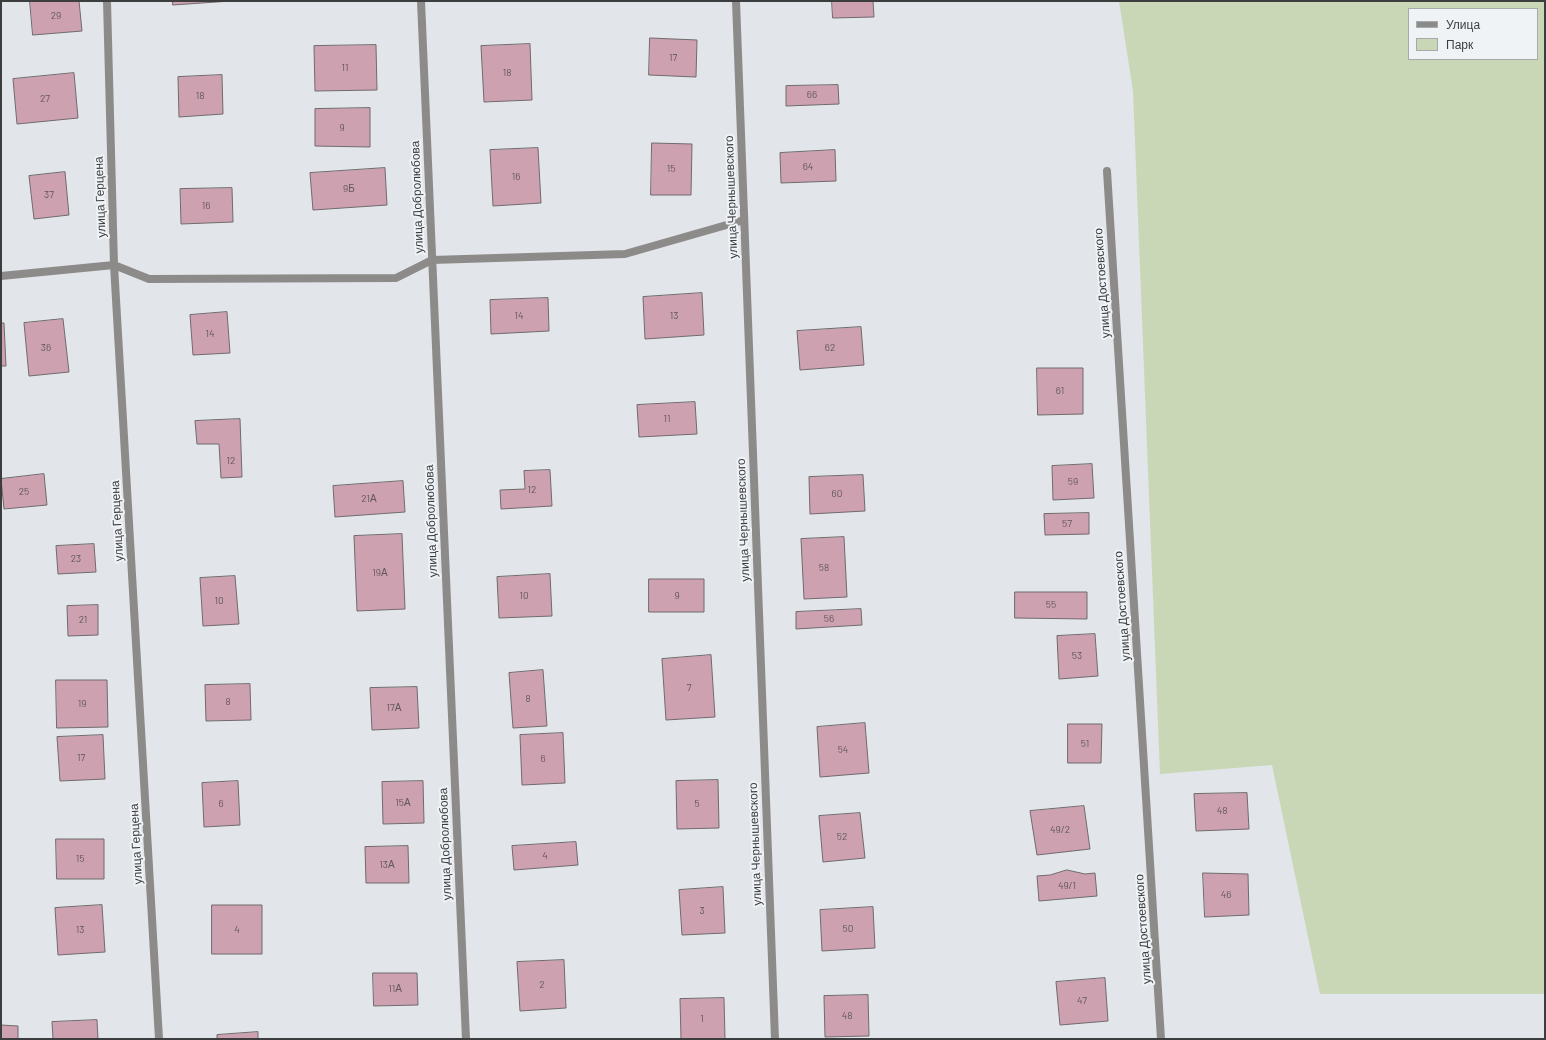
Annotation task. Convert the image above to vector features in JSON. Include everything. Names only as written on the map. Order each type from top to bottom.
[{"type":"street","name":"улица Герцена","points":[[107,1],[114,265],[159,1039]]},
{"type":"street","name":"улица Добролюбова","points":[[420,1],[466,1039]]},
{"type":"street","name":"улица Чернышевского","points":[[736,1],[775,1039]]},
{"type":"street","name":"улица Достоевского","points":[[1107,171],[1161,1039]]},
{"type":"street","points":[[1,276],[114,265],[149,279],[396,278],[432,260],[625,254],[744,220]]},
{"type":"green space","points":[[1119,1],[1545,1],[1545,994],[1320,994],[1272,765],[1160,774],[1133,91]]},
{"type":"building","points":[[30,1],[79,1],[82,31],[33,35]]},
{"type":"building","points":[[173,1],[231,1],[173,5]]},
{"type":"building","points":[[832,1],[873,1],[874,17],[833,18]]},
{"type":"building","points":[[650,38],[697,40],[696,77],[649,75]]},
{"type":"building","points":[[530,44],[532,100],[484,102],[481,46]]},
{"type":"building","points":[[376,45],[377,90],[315,91],[314,46]]},
{"type":"building","points":[[74,73],[78,118],[17,124],[13,79]]},
{"type":"building","points":[[222,75],[223,114],[179,117],[178,77]]},
{"type":"building","points":[[838,85],[839,104],[786,106],[786,86]]},
{"type":"building","points":[[370,108],[370,147],[315,146],[315,109]]},
{"type":"building","points":[[652,143],[692,144],[691,195],[651,195]]},
{"type":"building","points":[[538,148],[541,203],[493,206],[490,150]]},
{"type":"building","points":[[835,150],[836,181],[781,183],[780,153]]},
{"type":"building","points":[[385,168],[387,205],[313,210],[310,173]]},
{"type":"building","points":[[65,172],[69,215],[34,219],[29,176]]},
{"type":"building","points":[[232,188],[233,222],[181,224],[180,189]]},
{"type":"building","points":[[702,293],[704,335],[645,339],[643,297]]},
{"type":"building","points":[[548,298],[549,331],[491,334],[490,300]]},
{"type":"building","points":[[227,312],[230,353],[193,355],[190,315]]},
{"type":"building","points":[[63,319],[69,372],[29,376],[24,323]]},
{"type":"building","points":[[1,323],[4,323],[6,366],[1,366]]},
{"type":"building","points":[[861,327],[864,365],[800,370],[797,331]]},
{"type":"building","points":[[1037,368],[1083,368],[1083,414],[1038,415]]},
{"type":"building","points":[[695,402],[697,434],[639,437],[637,405]]},
{"type":"building","points":[[240,419],[242,477],[221,478],[219,444],[197,444],[195,421]]},
{"type":"building","points":[[1092,464],[1094,498],[1053,500],[1052,466]]},
{"type":"building","points":[[550,470],[552,506],[501,509],[500,490],[525,489],[524,471]]},
{"type":"building","points":[[44,474],[47,505],[4,509],[1,479]]},
{"type":"building","points":[[863,475],[865,511],[810,514],[809,477]]},
{"type":"building","points":[[403,481],[405,512],[335,517],[333,486]]},
{"type":"building","points":[[1089,513],[1089,534],[1045,535],[1044,514]]},
{"type":"building","points":[[402,534],[405,609],[357,611],[354,536]]},
{"type":"building","points":[[844,537],[847,597],[804,599],[801,539]]},
{"type":"building","points":[[94,544],[96,572],[58,574],[56,546]]},
{"type":"building","points":[[550,574],[552,616],[499,618],[497,577]]},
{"type":"building","points":[[235,576],[239,624],[203,626],[200,578]]},
{"type":"building","points":[[649,579],[704,579],[704,612],[649,612]]},
{"type":"building","points":[[1015,592],[1087,592],[1087,619],[1015,618]]},
{"type":"building","points":[[98,605],[98,635],[68,636],[67,606]]},
{"type":"building","points":[[861,609],[862,625],[796,629],[796,612]]},
{"type":"building","points":[[1095,634],[1098,676],[1059,679],[1057,636]]},
{"type":"building","points":[[711,655],[715,717],[666,720],[662,659]]},
{"type":"building","points":[[543,670],[547,726],[513,728],[509,673]]},
{"type":"building","points":[[56,680],[107,680],[108,727],[57,728]]},
{"type":"building","points":[[250,684],[251,720],[206,721],[205,685]]},
{"type":"building","points":[[417,687],[419,728],[372,730],[370,688]]},
{"type":"building","points":[[865,723],[869,773],[820,777],[817,727]]},
{"type":"building","points":[[1068,724],[1102,724],[1101,763],[1068,763]]},
{"type":"building","points":[[563,733],[565,783],[522,785],[520,735]]},
{"type":"building","points":[[103,735],[105,779],[60,781],[57,737]]},
{"type":"building","points":[[718,780],[719,828],[677,829],[676,781]]},
{"type":"building","points":[[238,781],[240,825],[204,827],[202,783]]},
{"type":"building","points":[[423,781],[424,823],[383,824],[382,782]]},
{"type":"building","points":[[1247,793],[1249,829],[1196,831],[1194,794]]},
{"type":"building","points":[[1084,806],[1090,849],[1037,855],[1030,811]]},
{"type":"building","points":[[860,813],[865,858],[823,862],[819,816]]},
{"type":"building","points":[[56,839],[104,839],[104,879],[57,879]]},
{"type":"building","points":[[576,842],[578,865],[514,870],[512,846]]},
{"type":"building","points":[[408,846],[409,883],[366,883],[365,847]]},
{"type":"building","points":[[1067,870],[1085,874],[1095,873],[1097,896],[1039,901],[1037,876],[1050,875]]},
{"type":"building","points":[[1203,873],[1248,874],[1249,915],[1205,917]]},
{"type":"building","points":[[723,887],[725,933],[682,935],[679,890]]},
{"type":"building","points":[[102,905],[105,952],[58,955],[55,908]]},
{"type":"building","points":[[212,905],[262,905],[262,954],[212,954]]},
{"type":"building","points":[[873,907],[875,948],[822,951],[820,910]]},
{"type":"building","points":[[564,960],[566,1008],[520,1011],[517,962]]},
{"type":"building","points":[[373,973],[417,973],[418,1005],[374,1006]]},
{"type":"building","points":[[1105,978],[1108,1021],[1060,1025],[1056,982]]},
{"type":"building","points":[[868,995],[869,1036],[825,1037],[824,996]]},
{"type":"building","points":[[724,998],[725,1039],[681,1039],[680,999]]},
{"type":"building","points":[[97,1020],[98,1039],[53,1039],[52,1022]]},
{"type":"building","points":[[1,1025],[18,1026],[18,1039],[1,1039]]},
{"type":"building","points":[[258,1032],[258,1039],[217,1039],[217,1035]]}]
